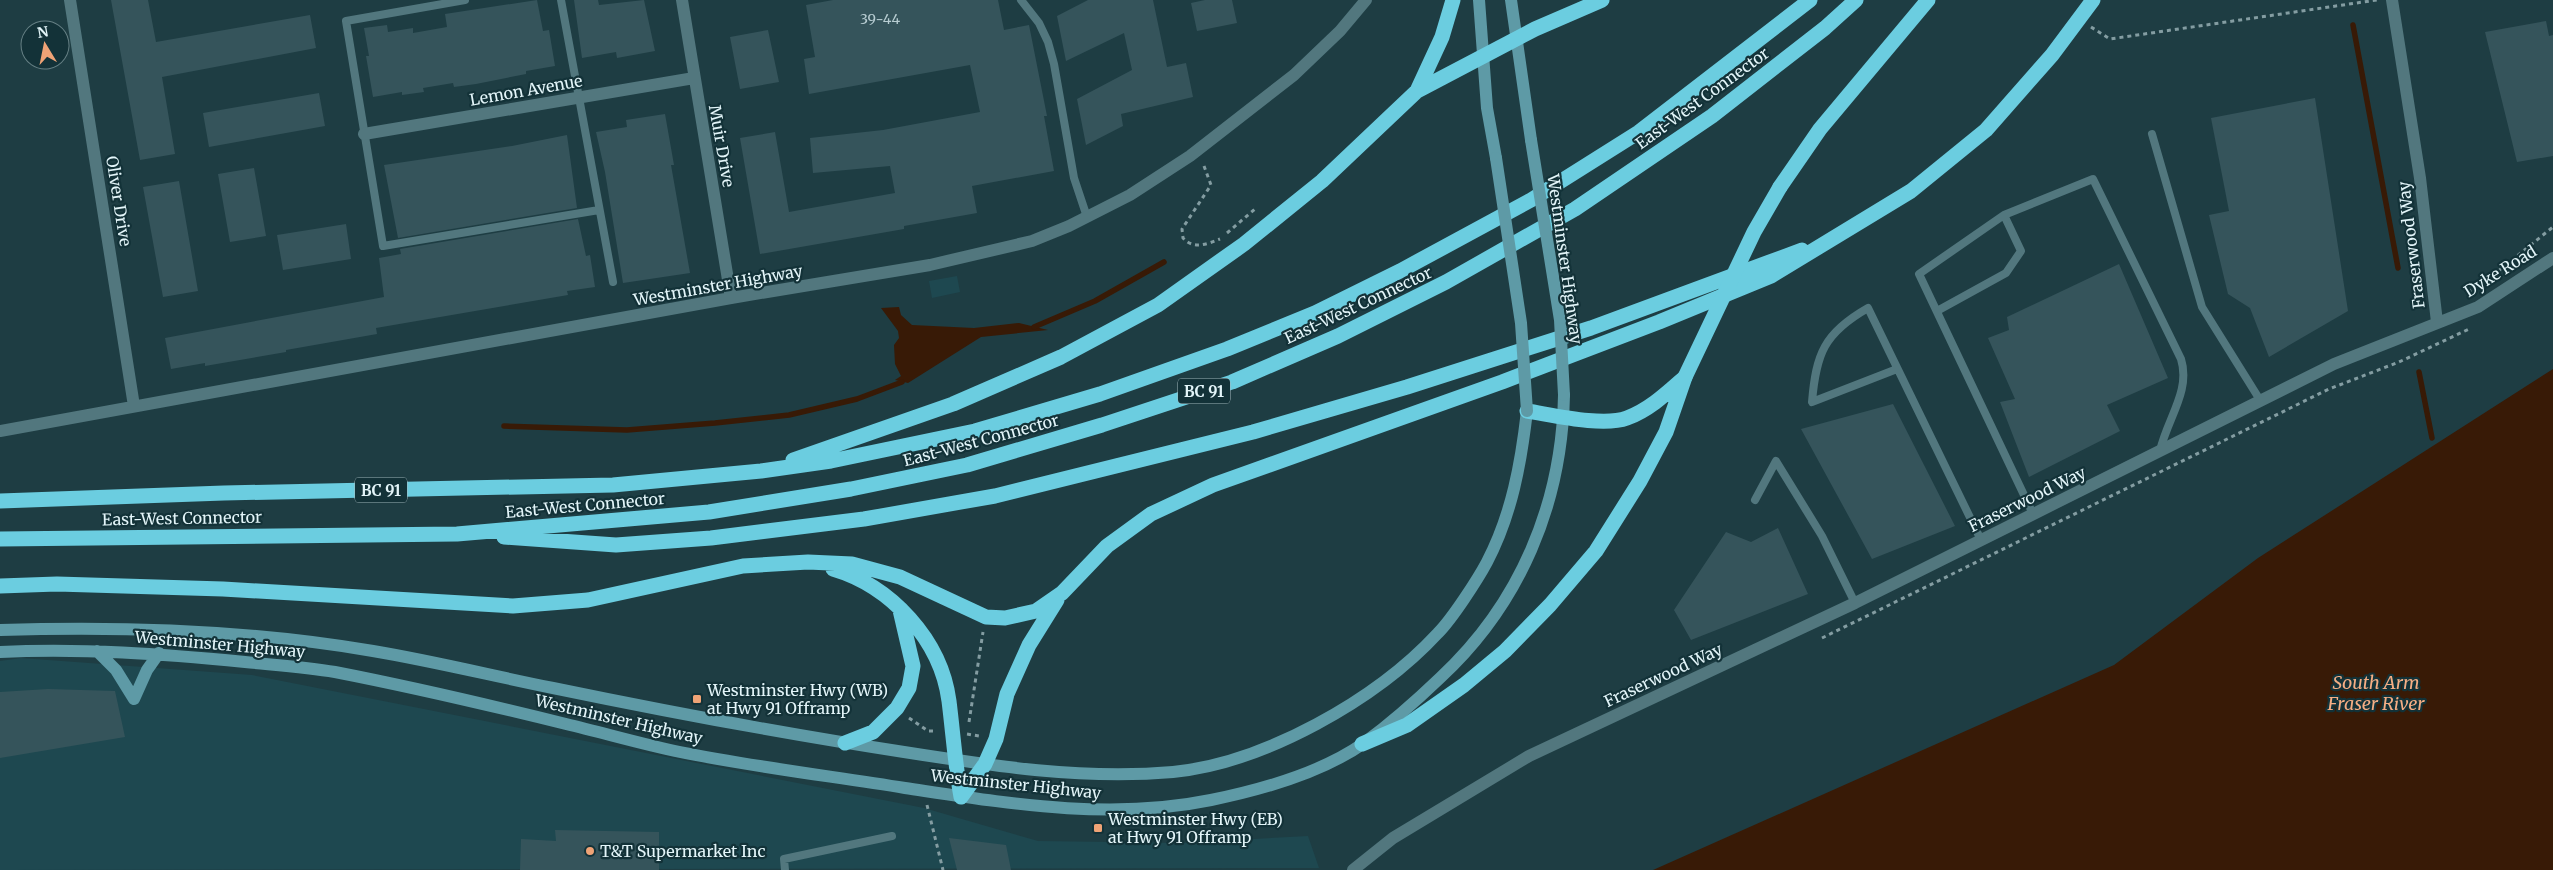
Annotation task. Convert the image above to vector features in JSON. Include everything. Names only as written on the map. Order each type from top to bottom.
[{"type":"highway","points":[[1418,91],[1442,37],[1453,0]]},
{"type":"highway","points":[[761,471],[953,404],[1061,357],[1158,305],[1244,244],[1322,180],[1418,91],[1535,30],[1602,0]]},
{"type":"highway","name":"East-West Connector","points":[[0,501],[224,493],[613,485],[761,471],[831,461],[975,431],[1100,394],[1227,349],[1315,313],[1400,271],[1531,200],[1639,132],[1810,0]]},
{"type":"highway","name":"East-West Connector","points":[[0,539],[457,534],[710,512],[851,489],[967,465],[1102,425],[1232,382],[1338,336],[1438,286],[1575,209],[1712,116],[1825,28],[1856,0]]},
{"type":"highway","points":[[1362,744],[1407,725],[1464,685],[1505,651],[1550,605],[1596,551],[1640,481],[1666,432],[1685,377],[1754,232],[1780,188],[1820,128],[1928,0]]},
{"type":"highway","points":[[0,586],[57,584],[223,588],[513,606],[588,600],[743,566],[808,562],[852,564],[900,577],[986,616],[1005,618],[1036,611],[1062,593],[1107,546],[1152,514],[1213,485],[1502,382],[1659,322],[1771,276],[1911,191],[1986,130],[2080,20],[2093,0]]},
{"type":"highway","points":[[457,534],[616,546],[711,538],[864,519],[995,496],[1252,432],[1407,387],[1592,328],[1843,234]]},
{"type":"highway","points":[[1527,411],[1585,420],[1626,419],[1654,404],[1685,377]]},
{"type":"highway","points":[[808,562],[850,574],[899,606],[923,635],[941,671],[949,700],[954,760],[961,797]]},
{"type":"highway","points":[[961,797],[985,764],[996,739],[1008,694],[1015,677],[1030,645],[1062,593]]},
{"type":"highway","points":[[845,743],[873,732],[896,708],[909,688],[913,666],[899,606]]},
{"type":"main road","name":"Westminster Highway","points":[[0,630],[71,628],[249,635],[372,651],[607,699],[845,743],[954,760],[1099,776],[1176,772],[1220,763],[1298,734],[1348,707],[1388,678],[1440,632],[1487,562],[1511,503],[1521,457],[1527,411],[1521,323],[1488,108],[1479,0]]},
{"type":"main road","name":"Westminster Highway","points":[[0,652],[97,650],[158,653],[330,671],[476,702],[678,752],[961,797],[1094,811],[1152,808],[1212,800],[1276,783],[1332,760],[1362,744],[1422,696],[1464,656],[1499,611],[1525,564],[1546,516],[1564,416],[1560,320],[1516,40],[1512,0]]},
{"type":"main road","points":[[97,650],[116,670],[134,699],[147,670],[158,653]]},
{"type":"street","name":"Oliver Drive","points":[[70,0],[134,406]]},
{"type":"street","name":"Muir Drive","points":[[682,0],[731,298]]},
{"type":"street","name":"Westminster Highway","points":[[0,431],[731,298],[930,265],[1032,241],[1088,217],[1130,195],[1190,156],[1314,57],[1340,32],[1366,0]]},
{"type":"street","name":"Fraserwood Way","points":[[1353,870],[1392,838],[1530,756],[1855,603],[2334,364],[2437,322],[2420,178],[2392,0]]},
{"type":"street","name":"Lemon Avenue","points":[[364,134],[694,78]]},
{"type":"street","name":"Dyke Road","points":[[2437,322],[2478,307],[2553,258]]},
{"type":"lane","points":[[465,0],[346,21],[383,246],[599,210]]},
{"type":"lane","points":[[560,0],[613,282]]},
{"type":"lane","points":[[1021,0],[1039,23],[1048,42],[1054,64],[1074,178],[1088,217]]},
{"type":"lane","points":[[2152,134],[2202,307],[2260,400]]},
{"type":"lane","points":[[2033,514],[1919,274],[2004,215],[2093,179],[2181,359],[2185,373],[2185,386],[2164,432],[2160,451]]},
{"type":"lane","points":[[1937,311],[2006,273],[2021,251],[2004,215]]},
{"type":"lane","points":[[1897,369],[1812,402],[1814,369],[1824,347],[1846,321],[1868,308],[1981,540]]},
{"type":"lane","points":[[1755,500],[1776,461],[1822,536],[1855,603]]},
{"type":"lane","points":[[785,870],[784,859],[892,836]]},
{"type":"path","points":[[2080,20],[2110,39],[2378,0]]},
{"type":"path","points":[[1204,166],[1211,185],[1182,230],[1183,238],[1188,244],[1196,246],[1222,238],[1255,210]]},
{"type":"path","points":[[2469,289],[2487,280],[2553,227]]},
{"type":"path","points":[[967,734],[986,616]]},
{"type":"path","points":[[906,716],[928,731],[936,731],[934,736]]},
{"type":"path","points":[[927,806],[943,870]]},
{"type":"shaded area","points":[[957,276],[960,292],[932,298],[929,281]]},
{"type":"shaded area","points":[[21,658],[252,675],[924,808],[1038,841],[1181,843],[1308,836],[1319,868],[0,870],[0,661]]},
{"type":"water","points":[[899,307],[901,315],[912,325],[974,328],[1019,323],[1048,330],[981,337],[908,383],[895,380],[901,376],[895,364],[894,345],[899,338],[898,331],[881,308]]},
{"type":"water","name":"South Arm Fraser River","points":[[2553,369],[2553,870],[1653,870],[2114,665],[2258,558]]},
{"type":"building","points":[[111,0],[148,0],[156,42],[310,15],[316,48],[162,77],[175,154],[140,160]]},
{"type":"building","points":[[537,0],[543,31],[549,30],[555,66],[526,71],[526,74],[476,84],[454,87],[453,83],[423,88],[424,92],[402,95],[402,92],[373,97],[366,56],[369,56],[364,28],[387,25],[388,32],[413,28],[413,33],[447,27],[445,14]]},
{"type":"building","points":[[574,0],[598,0],[599,5],[644,0],[655,51],[617,58],[616,52],[582,58]]},
{"type":"building","points":[[833,0],[998,0],[1004,30],[1029,25],[1047,116],[1044,116],[1054,171],[972,186],[977,213],[904,226],[904,229],[760,254],[740,138],[775,132],[789,212],[895,193],[890,166],[813,173],[810,138],[883,130],[980,112],[970,65],[809,94],[804,59],[815,57],[806,5]]},
{"type":"building","points":[[1088,0],[1153,0],[1167,67],[1186,63],[1193,97],[1121,114],[1123,126],[1086,145],[1077,99],[1132,70],[1124,33],[1066,61],[1057,16]]},
{"type":"building","points":[[1205,0],[1232,0],[1237,23],[1197,31],[1191,3]]},
{"type":"building","points":[[2546,21],[2549,36],[2553,35],[2553,156],[2517,162],[2485,32]]},
{"type":"building","points":[[768,30],[779,82],[740,89],[730,37]]},
{"type":"building","points":[[319,93],[325,126],[209,147],[203,113]]},
{"type":"building","points":[[2315,98],[2348,311],[2269,357],[2250,308],[2228,294],[2209,215],[2229,211],[2211,118]]},
{"type":"building","points":[[665,114],[674,165],[671,165],[690,273],[623,283],[605,172],[596,132],[627,127],[626,120]]},
{"type":"building","points":[[567,135],[577,208],[398,238],[384,165],[512,146]]},
{"type":"building","points":[[254,168],[266,236],[230,242],[218,174]]},
{"type":"building","points":[[179,181],[198,291],[163,297],[143,187]]},
{"type":"building","points":[[578,219],[586,256],[590,255],[595,287],[567,291],[568,295],[376,328],[377,334],[286,350],[286,352],[205,366],[205,363],[171,369],[165,338],[384,297],[379,258],[401,254],[400,249]]},
{"type":"building","points":[[346,224],[351,259],[283,270],[277,235]]},
{"type":"building","points":[[2119,264],[2168,378],[2107,405],[2120,431],[2029,477],[2000,402],[2015,399],[1988,338],[2009,330],[2007,317]]},
{"type":"building","points":[[1893,404],[1955,526],[1872,559],[1801,429]]},
{"type":"building","points":[[1778,528],[1808,594],[1691,640],[1674,610],[1726,532],[1751,542]]},
{"type":"building","points":[[48,689],[115,691],[125,737],[0,758],[0,692]]},
{"type":"building","name":"T&T Supermarket Inc","points":[[555,830],[659,832],[659,870],[520,870],[521,839],[556,841]]},
{"type":"building","points":[[949,838],[1006,845],[1011,870],[957,870]]},
{"type":"waterway","points":[[2353,25],[2398,268]]},
{"type":"waterway","points":[[1034,327],[1095,301],[1164,262]]},
{"type":"waterway","points":[[2419,372],[2432,438]]},
{"type":"waterway","points":[[504,426],[627,430],[789,415],[857,399],[902,382]]},
{"type":"place","name":"Westminster Hwy (WB) at Hwy 91 Offramp","points":[[697,699]]},
{"type":"place","name":"Westminster Hwy (EB) at Hwy 91 Offramp","points":[[1098,828]]},
{"type":"place","name":"T&T Supermarket Inc","points":[[590,851]]}]
